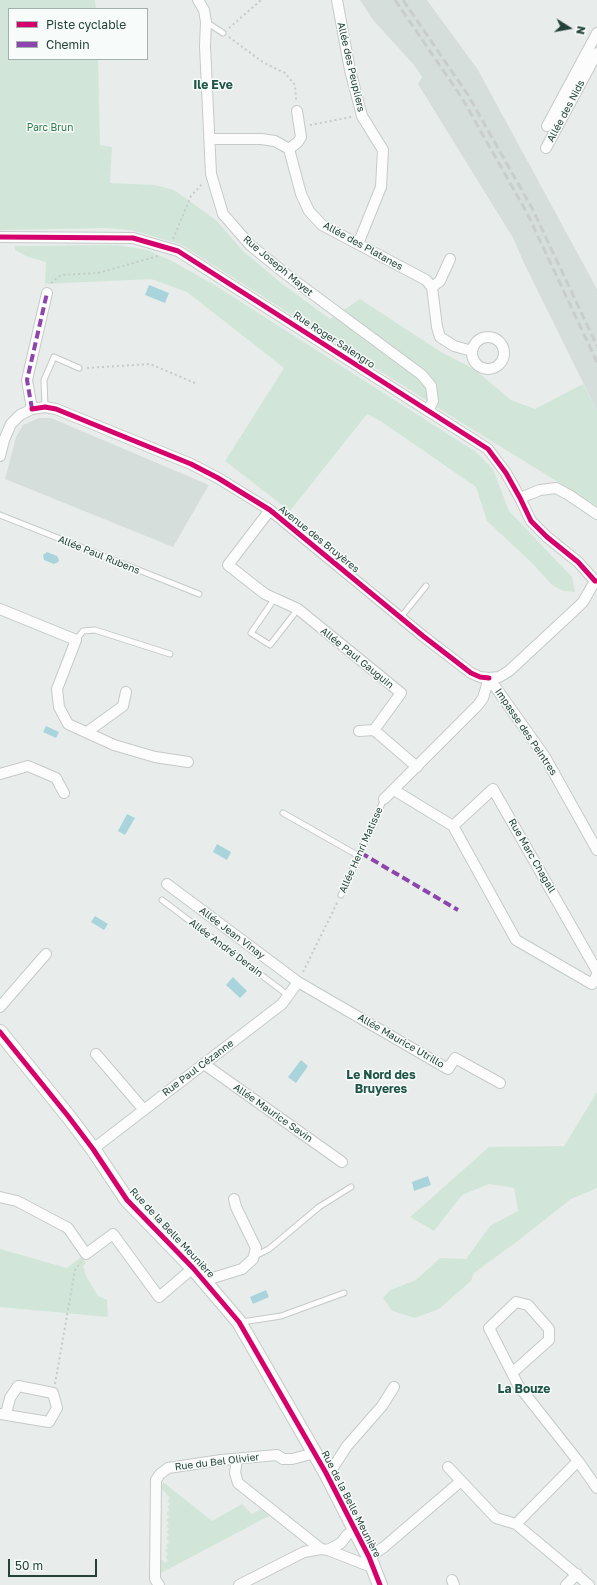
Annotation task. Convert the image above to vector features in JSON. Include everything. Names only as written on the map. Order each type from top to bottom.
[{"type":"street","name":"Rue Joseph Mayet","points":[[198,0],[204,10],[206,22],[205,46],[211,174],[222,214],[250,245],[287,275],[422,375],[431,386],[433,401],[428,411]]},
{"type":"street","name":"Allée des Peupliers","points":[[337,0],[350,70],[362,116],[383,150],[381,188],[358,244]]},
{"type":"street","points":[[547,126],[597,33]]},
{"type":"street","name":"Allée des Nids","points":[[546,148],[597,53]]},
{"type":"street","points":[[210,139],[261,139],[275,141],[289,149],[298,142],[301,137],[297,111]]},
{"type":"street","name":"Allée des Platanes","points":[[289,149],[301,194],[309,211],[322,224],[426,280],[432,287]]},
{"type":"street","name":"Rue Roger Salengro","points":[[0,237],[133,238],[174,249],[488,449],[506,473],[531,521],[546,537],[578,562],[596,581]]},
{"type":"street","points":[[450,259],[440,281],[432,287],[437,327],[440,337],[454,346],[472,351]]},
{"type":"street","points":[[0,456],[4,440],[11,424],[20,415],[32,408],[27,380],[48,288]]},
{"type":"street","name":"Avenue des Bruyères","points":[[32,408],[45,407],[68,414],[191,464],[218,478],[270,510],[471,673],[480,677],[489,678]]},
{"type":"street","points":[[520,498],[540,490],[556,488],[597,514]]},
{"type":"street","points":[[270,510],[228,565],[265,594],[298,609]]},
{"type":"street","points":[[489,678],[499,677],[509,671],[583,602],[596,581]]},
{"type":"street","points":[[0,609],[76,640],[57,689],[59,707],[68,724],[114,746],[155,757],[188,762]]},
{"type":"street","name":"Allée Paul Gauguin","points":[[298,609],[400,693],[374,730]]},
{"type":"street","name":"Allée Henri Matisse","points":[[384,799],[478,705],[483,698],[489,678]]},
{"type":"street","name":"Impasse des Peintres","points":[[489,678],[545,757],[597,850]]},
{"type":"street","points":[[87,732],[123,706],[126,692]]},
{"type":"street","points":[[359,731],[374,730],[417,767]]},
{"type":"street","points":[[0,774],[28,766],[56,778],[64,793]]},
{"type":"street","name":"Rue Marc Chagall","points":[[453,826],[493,789],[597,971]]},
{"type":"street","points":[[394,790],[453,826],[516,940],[592,984],[597,975]]},
{"type":"street","name":"Allée Jean Vinay","points":[[167,884],[298,982]]},
{"type":"street","points":[[0,1006],[46,954]]},
{"type":"street","name":"Rue Paul Cézanne","points":[[93,1149],[282,1004],[298,982]]},
{"type":"street","name":"Allée Maurice Utrillo","points":[[298,982],[448,1069],[455,1058],[500,1083]]},
{"type":"street","name":"Rue de la Belle Meunière","points":[[0,1032],[93,1149],[127,1200],[193,1268],[239,1322],[326,1472],[371,1562],[380,1585]]},
{"type":"street","points":[[96,1054],[144,1110]]},
{"type":"street","name":"Allée Maurice Savin","points":[[204,1064],[342,1162]]},
{"type":"street","points":[[0,1197],[17,1201],[68,1228],[86,1254],[113,1234],[158,1297],[193,1268]]},
{"type":"street","points":[[203,1281],[242,1269],[253,1259],[256,1248],[236,1207],[234,1199]]},
{"type":"street","points":[[512,1373],[549,1340],[549,1329],[528,1305],[516,1302],[489,1328],[518,1385],[597,1488]]},
{"type":"street","points":[[18,1386],[53,1393],[57,1408],[49,1422],[3,1414],[10,1398],[18,1386]]},
{"type":"street","points":[[326,1472],[334,1466],[347,1446],[382,1406],[394,1387]]},
{"type":"street","name":"Rue du Bel Olivier","points":[[159,1585],[155,1579],[156,1480],[160,1474],[168,1468],[237,1459],[277,1455],[283,1459],[292,1459],[315,1454]]},
{"type":"street","points":[[237,1459],[234,1473],[238,1482],[324,1549],[371,1562],[384,1547],[460,1481]]},
{"type":"street","points":[[516,1524],[578,1462]]},
{"type":"street","points":[[448,1467],[496,1518],[516,1524],[589,1585]]},
{"type":"street","points":[[239,1585],[304,1552],[324,1549],[341,1543],[347,1535],[355,1530]]},
{"type":"street","points":[[566,1585],[577,1574]]},
{"type":"lane","points":[[206,22],[223,33]]},
{"type":"lane","points":[[45,407],[44,380],[54,357],[79,368]]},
{"type":"lane","name":"Allée Paul Rubens","points":[[0,515],[199,594]]},
{"type":"lane","points":[[401,617],[426,586]]},
{"type":"lane","points":[[276,598],[251,632],[270,645],[298,609]]},
{"type":"lane","points":[[76,640],[82,631],[95,630],[170,654]]},
{"type":"lane","name":"Allée Henri Matisse","points":[[341,895],[384,799]]},
{"type":"lane","points":[[283,813],[359,856]]},
{"type":"lane","name":"Allée André Derain","points":[[162,900],[289,996]]},
{"type":"lane","points":[[254,1256],[269,1249],[319,1207],[351,1188]]},
{"type":"lane","points":[[239,1322],[281,1316],[344,1293]]},
{"type":"path","points":[[261,0],[223,33],[264,63],[285,73],[291,78],[295,85],[297,111]]},
{"type":"path","points":[[300,129],[314,124],[362,116]]},
{"type":"path","points":[[48,288],[61,275],[98,273],[174,249],[191,196],[211,174]]},
{"type":"path","points":[[79,368],[150,364],[195,383]]},
{"type":"path","points":[[53,1393],[75,1270],[86,1254]]},
{"type":"shaded area","points":[[360,0],[427,0],[478,70],[597,289],[597,411],[513,238],[418,84],[422,77],[414,65],[373,20]]},
{"type":"shaded area","points":[[39,418],[51,418],[209,485],[173,547],[5,479],[16,437],[23,425]]},
{"type":"green space","name":"Parc Brun","points":[[0,0],[95,0],[96,8],[8,8],[8,60],[98,60],[100,145],[112,147],[110,183],[155,185],[174,190],[216,220],[243,251],[280,282],[330,319],[360,299],[441,352],[474,369],[511,400],[535,409],[583,384],[597,411],[597,506],[454,418],[180,244],[131,230],[106,228],[0,230]]},
{"type":"green space","points":[[117,245],[147,250],[172,261],[213,284],[476,452],[493,469],[509,511],[572,577],[575,592],[563,591],[552,585],[533,564],[487,521],[476,487],[382,422],[367,414],[290,511],[225,461],[284,368],[187,292],[151,279],[45,284],[46,262],[28,257],[15,250],[14,246]]},
{"type":"green space","points":[[597,1092],[597,1188],[571,1199],[474,1273],[471,1281],[439,1309],[415,1318],[392,1311],[383,1298],[390,1290],[416,1280],[440,1258],[466,1259],[490,1226],[518,1211],[514,1188],[489,1184],[462,1195],[434,1231],[410,1217],[489,1147],[564,1146]]},
{"type":"green space","points":[[0,1249],[67,1268],[81,1257],[86,1263],[83,1266],[86,1276],[98,1296],[107,1300],[108,1317],[0,1307]]},
{"type":"green space","points":[[163,1482],[212,1521],[242,1504],[252,1514],[261,1509],[269,1516],[159,1574],[159,1557],[165,1563],[168,1560],[165,1557],[168,1554],[165,1551],[168,1548],[166,1545],[169,1542],[166,1538],[169,1535],[166,1532],[169,1529],[166,1526],[169,1523],[166,1520],[169,1517],[166,1513],[170,1510],[167,1507],[170,1504],[167,1501],[170,1498],[161,1488]]},
{"type":"water","points":[[149,285],[169,293],[165,303],[145,295]]},
{"type":"water","points":[[47,552],[57,556],[59,560],[58,562],[54,564],[44,560],[43,555]]},
{"type":"water","points":[[46,726],[59,732],[56,738],[43,732]]},
{"type":"water","points":[[127,814],[135,818],[125,835],[118,831]]},
{"type":"water","points":[[217,844],[231,852],[227,860],[213,852]]},
{"type":"water","points":[[95,916],[108,924],[104,930],[91,922]]},
{"type":"water","points":[[233,977],[247,991],[240,998],[226,985]]},
{"type":"water","points":[[301,1060],[308,1066],[296,1083],[288,1077]]},
{"type":"water","points":[[428,1176],[431,1185],[414,1191],[412,1182]]},
{"type":"water","points":[[266,1290],[269,1297],[253,1304],[250,1297]]},
{"type":"railway","points":[[395,0],[462,98],[527,213],[597,362]]},
{"type":"railway","points":[[403,0],[468,95],[533,210],[597,346]]},
{"type":"marked path","points":[[32,409],[27,380],[47,293]]},
{"type":"marked path","points":[[361,853],[458,910]]},
{"type":"cycle path","points":[[0,237],[133,238],[178,251],[488,449],[506,473],[531,521],[547,537],[578,562],[595,581],[597,581]]},
{"type":"cycle path","points":[[32,409],[45,407],[56,409],[191,464],[218,478],[270,510],[423,636],[471,673],[480,677],[489,678]]},
{"type":"cycle path","points":[[0,1032],[93,1149],[127,1200],[193,1268],[239,1322],[326,1473],[369,1557],[380,1585]]},
{"type":"district","name":"Ile Eve","points":[[213,85]]},
{"type":"district","name":"Le Nord des Bruyeres","points":[[381,1082]]},
{"type":"district","name":"La Bouze","points":[[524,1389]]}]
